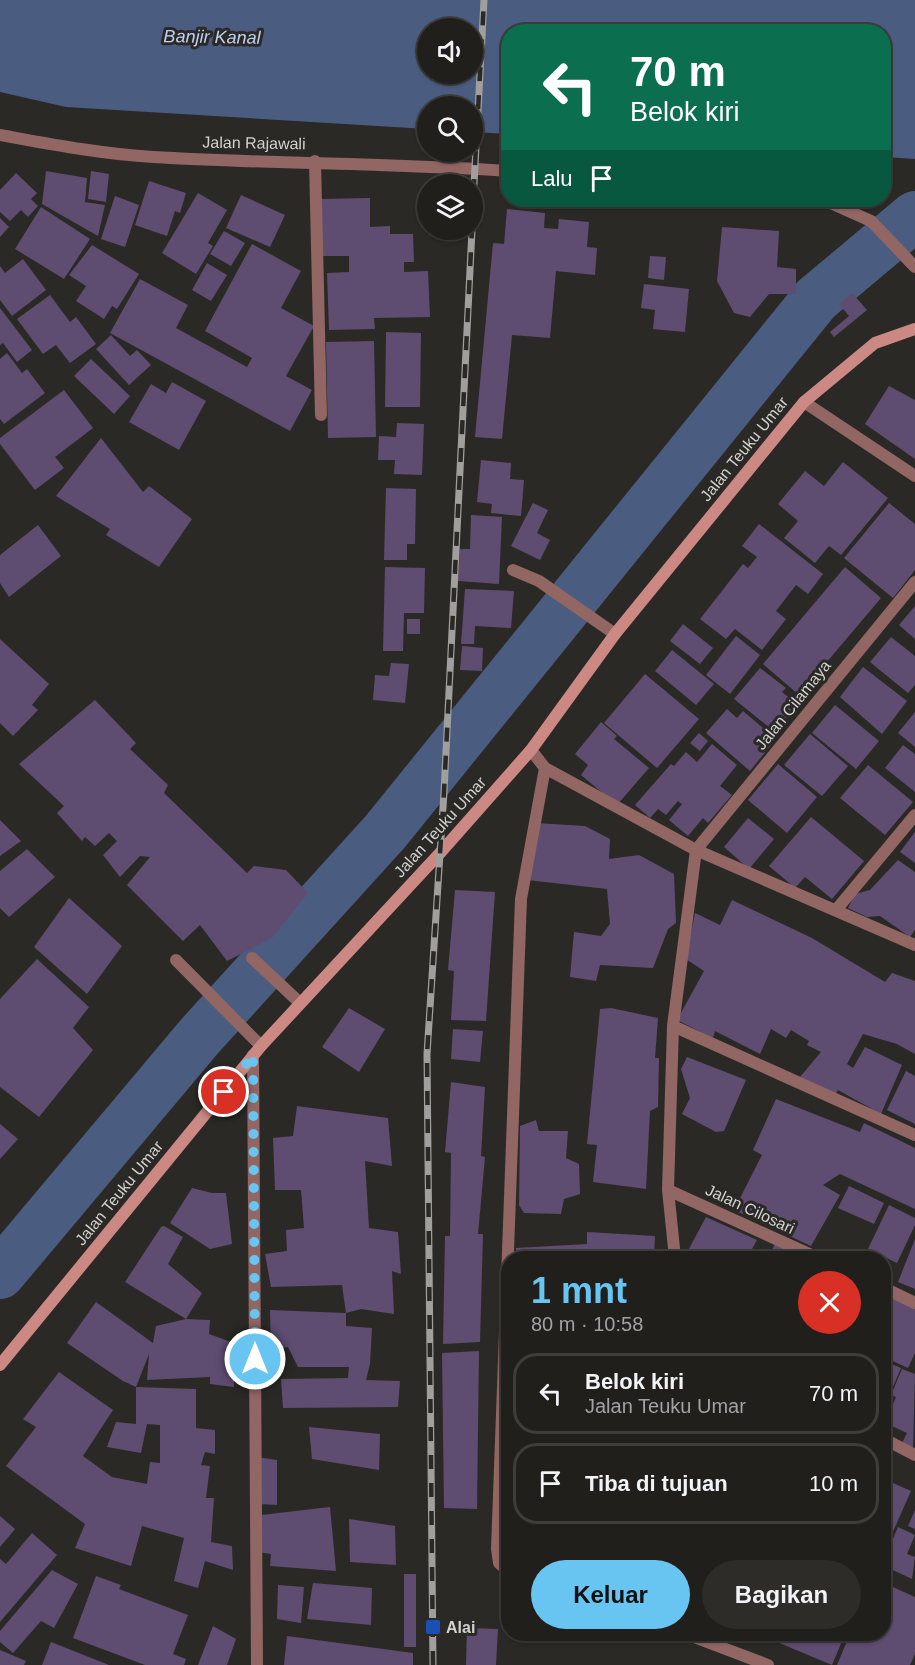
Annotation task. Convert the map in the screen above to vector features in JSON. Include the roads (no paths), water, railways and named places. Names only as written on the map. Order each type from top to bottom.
[{"type":"main road","name":"Jalan Teuku Umar","points":[[0,1365],[257,1050],[299,1002],[440,853],[531,750],[615,634],[804,402],[875,344],[915,329]]},
{"type":"street","name":"Jalan Rajawali","points":[[0,135],[60,146],[152,157],[315,161],[501,171]]},
{"type":"street","points":[[315,161],[321,415]]},
{"type":"street","points":[[840,207],[871,221],[911,264]]},
{"type":"street","points":[[804,402],[915,476]]},
{"type":"street","points":[[513,570],[539,581],[615,634]]},
{"type":"street","name":"Jalan Cilamaya","points":[[696,850],[915,582]]},
{"type":"street","points":[[531,750],[545,768],[696,850],[915,945]]},
{"type":"street","points":[[508,1251],[521,898],[545,768]]},
{"type":"street","points":[[836,910],[915,815]]},
{"type":"street","points":[[674,1251],[668,1190],[673,1026],[696,850]]},
{"type":"street","points":[[254,959],[299,1002]]},
{"type":"street","points":[[176,960],[243,1029],[257,1050],[257,1665]]},
{"type":"street","points":[[673,1026],[915,1136]]},
{"type":"street","name":"Jalan Cilosari","points":[[668,1190],[803,1251]]},
{"type":"street","points":[[891,1291],[915,1303]]},
{"type":"street","points":[[501,1440],[497,1549],[501,1565]]},
{"type":"street","points":[[891,1443],[915,1455]]},
{"type":"street","points":[[705,1641],[768,1665]]},
{"type":"water","name":"Banjir Kanal","points":[[0,0],[915,0],[915,159],[891,157],[891,24],[501,24],[501,134],[483,133],[483,96],[417,96],[417,128],[66,107],[0,92]]},
{"type":"waterway","points":[[0,1274],[199,1037],[385,832],[816,299],[915,216]]},
{"type":"railway","points":[[475,174],[484,0]]},
{"type":"railway","points":[[433,1665],[427,1054],[444,792],[472,240]]},
{"type":"place","name":"Alai","points":[[433,1627]]}]
